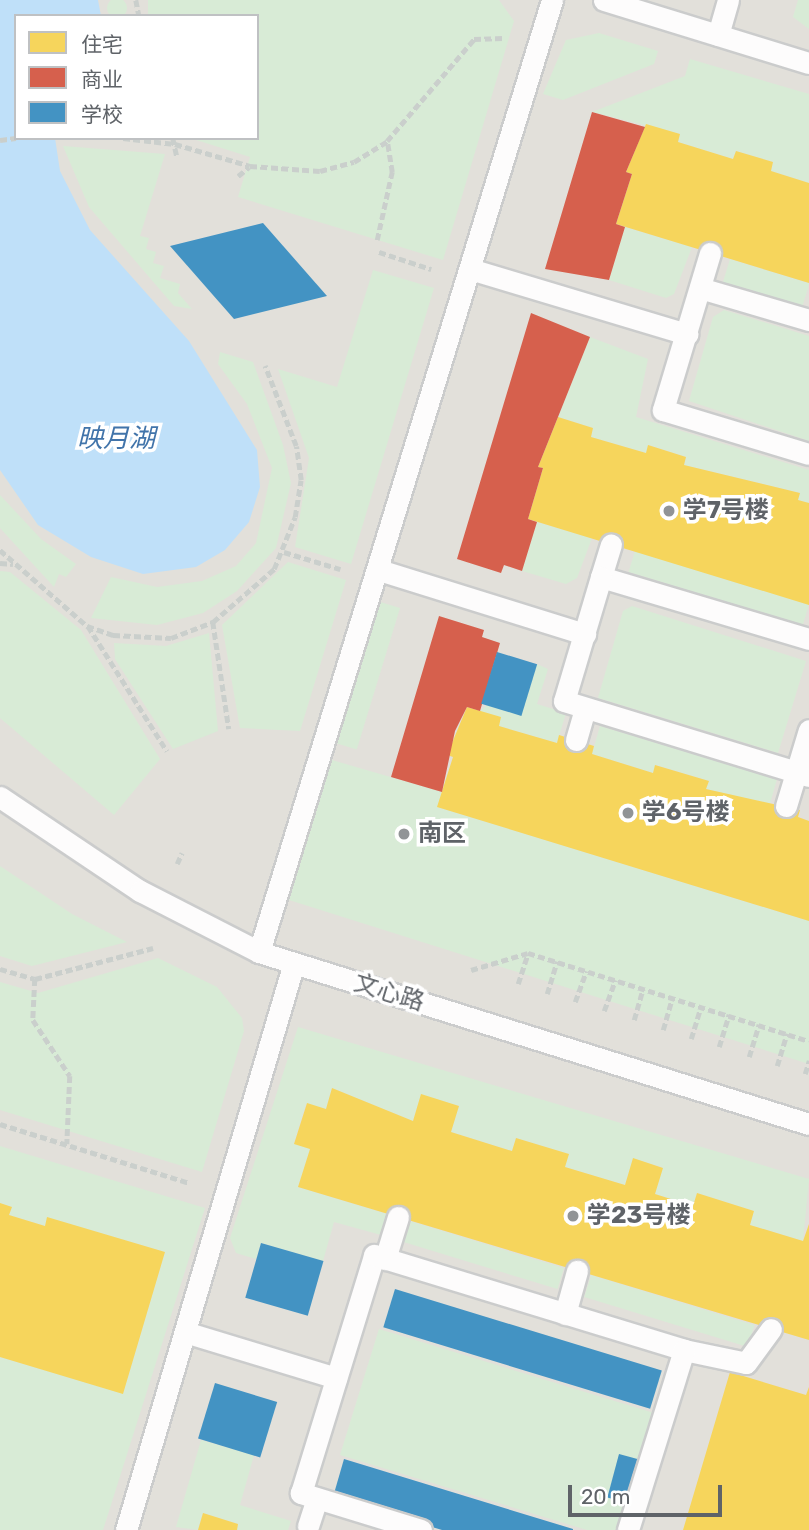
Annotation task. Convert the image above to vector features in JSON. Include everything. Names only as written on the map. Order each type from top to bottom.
[{"type":"lane","points":[[258,952],[377,575],[552,0]]},
{"type":"lane","points":[[604,0],[809,62]]},
{"type":"lane","points":[[718,35],[728,0]]},
{"type":"lane","points":[[710,253],[663,410],[809,454]]},
{"type":"lane","points":[[469,274],[687,334]]},
{"type":"lane","points":[[700,288],[809,320]]},
{"type":"lane","points":[[611,544],[564,701],[803,774]]},
{"type":"lane","points":[[377,575],[585,634]]},
{"type":"lane","points":[[601,577],[809,639]]},
{"type":"lane","points":[[576,740],[585,708]]},
{"type":"lane","points":[[786,806],[803,774],[809,730]]},
{"type":"lane","name":"文心路","points":[[0,797],[54,839],[139,891],[258,952],[809,1124]]},
{"type":"lane","points":[[126,1530],[294,963]]},
{"type":"lane","points":[[385,1259],[398,1217]]},
{"type":"lane","points":[[421,1530],[301,1493],[374,1255],[684,1350],[746,1363],[771,1329]]},
{"type":"lane","points":[[565,1314],[577,1271]]},
{"type":"lane","points":[[186,1332],[336,1378]]},
{"type":"lane","points":[[628,1530],[684,1350]]},
{"type":"lane","points":[[308,1526],[317,1498]]},
{"type":"path","points":[[177,158],[174,141],[250,166],[320,171],[354,162],[387,141],[474,39],[485,42],[489,34],[537,49]]},
{"type":"path","points":[[377,240],[392,172],[387,141]]},
{"type":"path","points":[[238,176],[250,166]]},
{"type":"path","points":[[379,252],[469,274]]},
{"type":"path","points":[[87,626],[142,639],[171,638],[213,622],[243,601],[284,552],[301,480],[296,446],[265,366]]},
{"type":"path","points":[[0,550],[87,626],[167,751]]},
{"type":"path","points":[[284,552],[377,575]]},
{"type":"path","points":[[0,563],[14,564]]},
{"type":"path","points":[[68,609],[73,603]]},
{"type":"path","points":[[213,622],[229,729]]},
{"type":"path","points":[[177,864],[183,853]]},
{"type":"path","points":[[0,969],[35,979],[153,948]]},
{"type":"path","points":[[518,984],[528,953]]},
{"type":"path","points":[[471,970],[528,953],[809,1041]]},
{"type":"path","points":[[547,993],[557,962]]},
{"type":"path","points":[[575,1002],[586,971]]},
{"type":"path","points":[[35,979],[33,1020],[70,1076],[67,1144]]},
{"type":"path","points":[[604,1011],[615,980]]},
{"type":"path","points":[[634,1020],[643,989]]},
{"type":"path","points":[[663,1030],[672,998]]},
{"type":"path","points":[[691,1039],[701,1007]]},
{"type":"path","points":[[719,1047],[729,1015]]},
{"type":"path","points":[[749,1057],[759,1025]]},
{"type":"path","points":[[777,1066],[787,1033]]},
{"type":"path","points":[[805,1074],[809,1062]]},
{"type":"path","points":[[0,1124],[226,1194]]},
{"type":"shaded area","name":"南区","points":[[0,0],[809,0],[809,1530],[0,1530]]},
{"type":"green space","points":[[113,-1],[121,-1],[126,4],[125,14],[108,12],[108,4]]},
{"type":"green space","points":[[148,0],[499,0],[514,21],[443,260],[238,197],[250,157],[196,140],[259,140],[259,14],[148,14]]},
{"type":"green space","points":[[798,0],[809,0],[809,29],[793,17]]},
{"type":"green space","points":[[599,33],[658,51],[654,64],[563,100],[543,94],[566,40]]},
{"type":"green space","points":[[690,59],[809,94],[809,183],[771,171],[773,162],[736,151],[733,159],[678,142],[680,134],[592,112],[685,76]]},
{"type":"green space","points":[[63,146],[165,154],[140,236],[149,238],[146,249],[156,252],[153,263],[164,266],[160,278],[180,284],[178,293],[192,309],[174,306],[89,207]]},
{"type":"green space","points":[[625,227],[692,247],[674,294],[666,298],[609,280]]},
{"type":"green space","points":[[730,259],[809,283],[802,307],[723,283]]},
{"type":"green space","points":[[373,270],[434,288],[351,564],[295,547],[309,458],[278,369],[337,387]]},
{"type":"green space","points":[[724,310],[809,336],[809,441],[689,401],[713,317]]},
{"type":"green space","points":[[590,337],[648,359],[636,417],[809,470],[809,503],[798,500],[800,493],[684,465],[686,457],[649,445],[646,453],[591,437],[593,428],[558,417]]},
{"type":"green space","points":[[220,352],[253,362],[283,445],[291,483],[276,548],[237,591],[203,613],[157,625],[91,618],[111,577],[157,587],[202,581],[236,566],[256,543],[272,468],[247,404],[218,364]]},
{"type":"green space","points":[[0,495],[41,539],[76,564],[66,577],[59,574],[54,587],[0,528]]},
{"type":"green space","points":[[537,522],[592,538],[577,578],[566,584],[522,571]]},
{"type":"green space","points":[[635,551],[809,604],[803,625],[629,572]]},
{"type":"green space","points":[[288,562],[346,580],[300,731],[240,728],[222,625]]},
{"type":"green space","points":[[0,571],[10,572],[81,630],[160,759],[114,815],[0,718]]},
{"type":"green space","points":[[377,601],[400,608],[357,750],[334,743]]},
{"type":"green space","points":[[632,606],[806,661],[778,753],[598,698],[623,611]]},
{"type":"green space","points":[[209,633],[218,731],[173,749],[115,659],[114,643],[166,646]]},
{"type":"green space","points":[[537,664],[548,669],[537,704],[566,713],[557,743],[499,726],[480,711]]},
{"type":"green space","points":[[600,726],[777,779],[769,807],[706,789],[709,781],[656,765],[653,773],[592,754]]},
{"type":"green space","points":[[332,760],[442,792],[438,807],[809,921],[809,1064],[289,900]]},
{"type":"green space","points":[[0,866],[72,914],[127,942],[32,966],[0,956]]},
{"type":"green space","points":[[158,958],[217,987],[242,1018],[244,1031],[202,1172],[0,1110],[0,982],[38,993]]},
{"type":"green space","points":[[298,1027],[809,1179],[803,1241],[750,1225],[754,1211],[697,1193],[693,1206],[655,1194],[662,1167],[633,1159],[625,1185],[565,1167],[568,1154],[516,1138],[512,1151],[451,1132],[459,1106],[421,1095],[413,1121],[332,1088],[326,1109],[306,1104],[294,1143],[310,1149],[298,1187],[387,1214],[381,1235],[334,1222],[323,1261],[261,1243],[256,1259],[236,1253],[230,1238]]},
{"type":"green space","points":[[0,1146],[205,1208],[103,1530],[0,1530],[0,1357],[123,1393],[165,1252],[48,1218],[45,1226],[9,1215],[12,1207],[0,1203]]},
{"type":"green space","points":[[410,1221],[564,1268],[558,1289],[404,1242]]},
{"type":"green space","points":[[591,1275],[755,1325],[748,1347],[584,1297]]},
{"type":"green space","points":[[379,1329],[654,1413],[618,1530],[587,1530],[340,1455]]},
{"type":"green space","points":[[201,1440],[254,1455],[240,1505],[291,1521],[288,1530],[237,1530],[238,1524],[203,1513],[198,1530],[176,1527]]},
{"type":"water","name":"映月湖","points":[[0,0],[98,0],[101,14],[14,14],[14,140],[55,140],[60,171],[90,230],[189,341],[257,450],[260,487],[249,522],[225,550],[196,567],[143,574],[91,557],[38,525],[0,470]]},
{"type":"building: 住宅","points":[[646,124],[680,134],[678,142],[733,159],[736,151],[773,162],[771,171],[809,183],[809,283],[616,224],[632,174],[626,172]]},
{"type":"building: 住宅","name":"学7号楼","points":[[558,417],[593,428],[591,437],[646,453],[648,445],[686,457],[684,465],[800,493],[798,500],[809,503],[809,605],[528,519],[543,468],[538,467]]},
{"type":"building: 住宅","name":"学6号楼","points":[[467,707],[501,717],[499,726],[557,743],[559,735],[594,746],[592,754],[653,773],[655,765],[709,781],[706,789],[800,810],[798,817],[809,821],[809,921],[437,807],[453,757],[447,755]]},
{"type":"building: 住宅","name":"学23号楼","points":[[332,1088],[413,1121],[421,1094],[459,1106],[451,1132],[512,1151],[516,1138],[569,1154],[565,1167],[625,1185],[633,1158],[663,1168],[655,1194],[693,1206],[697,1193],[754,1211],[750,1225],[803,1241],[809,1224],[809,1340],[298,1187],[310,1149],[294,1144],[307,1103],[326,1109]]},
{"type":"building: 住宅","points":[[0,1203],[12,1207],[9,1215],[45,1226],[47,1217],[165,1252],[123,1394],[0,1357]]},
{"type":"building: 住宅","points":[[730,1372],[806,1395],[809,1387],[809,1530],[683,1530]]},
{"type":"building: 住宅","points":[[203,1513],[238,1524],[237,1530],[198,1530]]},
{"type":"building: 商业","points":[[592,112],[645,127],[626,172],[632,174],[616,224],[625,227],[609,280],[545,269]]},
{"type":"building: 商业","points":[[531,313],[590,337],[538,467],[543,468],[528,519],[537,522],[522,571],[504,565],[501,573],[457,559]]},
{"type":"building: 商业","points":[[439,616],[484,630],[482,637],[500,643],[480,711],[467,707],[455,731],[442,792],[391,777]]},
{"type":"building: 学校","points":[[263,223],[327,296],[234,319],[170,246]]},
{"type":"building: 学校","points":[[497,652],[537,664],[521,716],[481,704]]},
{"type":"building: 学校","points":[[261,1243],[323,1261],[308,1316],[245,1298]]},
{"type":"building: 学校","points":[[395,1289],[662,1371],[650,1409],[383,1327]]},
{"type":"building: 学校","points":[[215,1383],[277,1402],[260,1457],[198,1438]]},
{"type":"building: 学校","points":[[619,1454],[638,1459],[627,1503],[607,1497]]},
{"type":"building: 学校","points":[[344,1459],[573,1530],[442,1530],[333,1497]]},
{"type":"place","name":"学7号楼","points":[[669,511]]},
{"type":"place","name":"学6号楼","points":[[628,813]]},
{"type":"place","name":"南区","points":[[404,834]]},
{"type":"place","name":"学23号楼","points":[[573,1216]]}]
